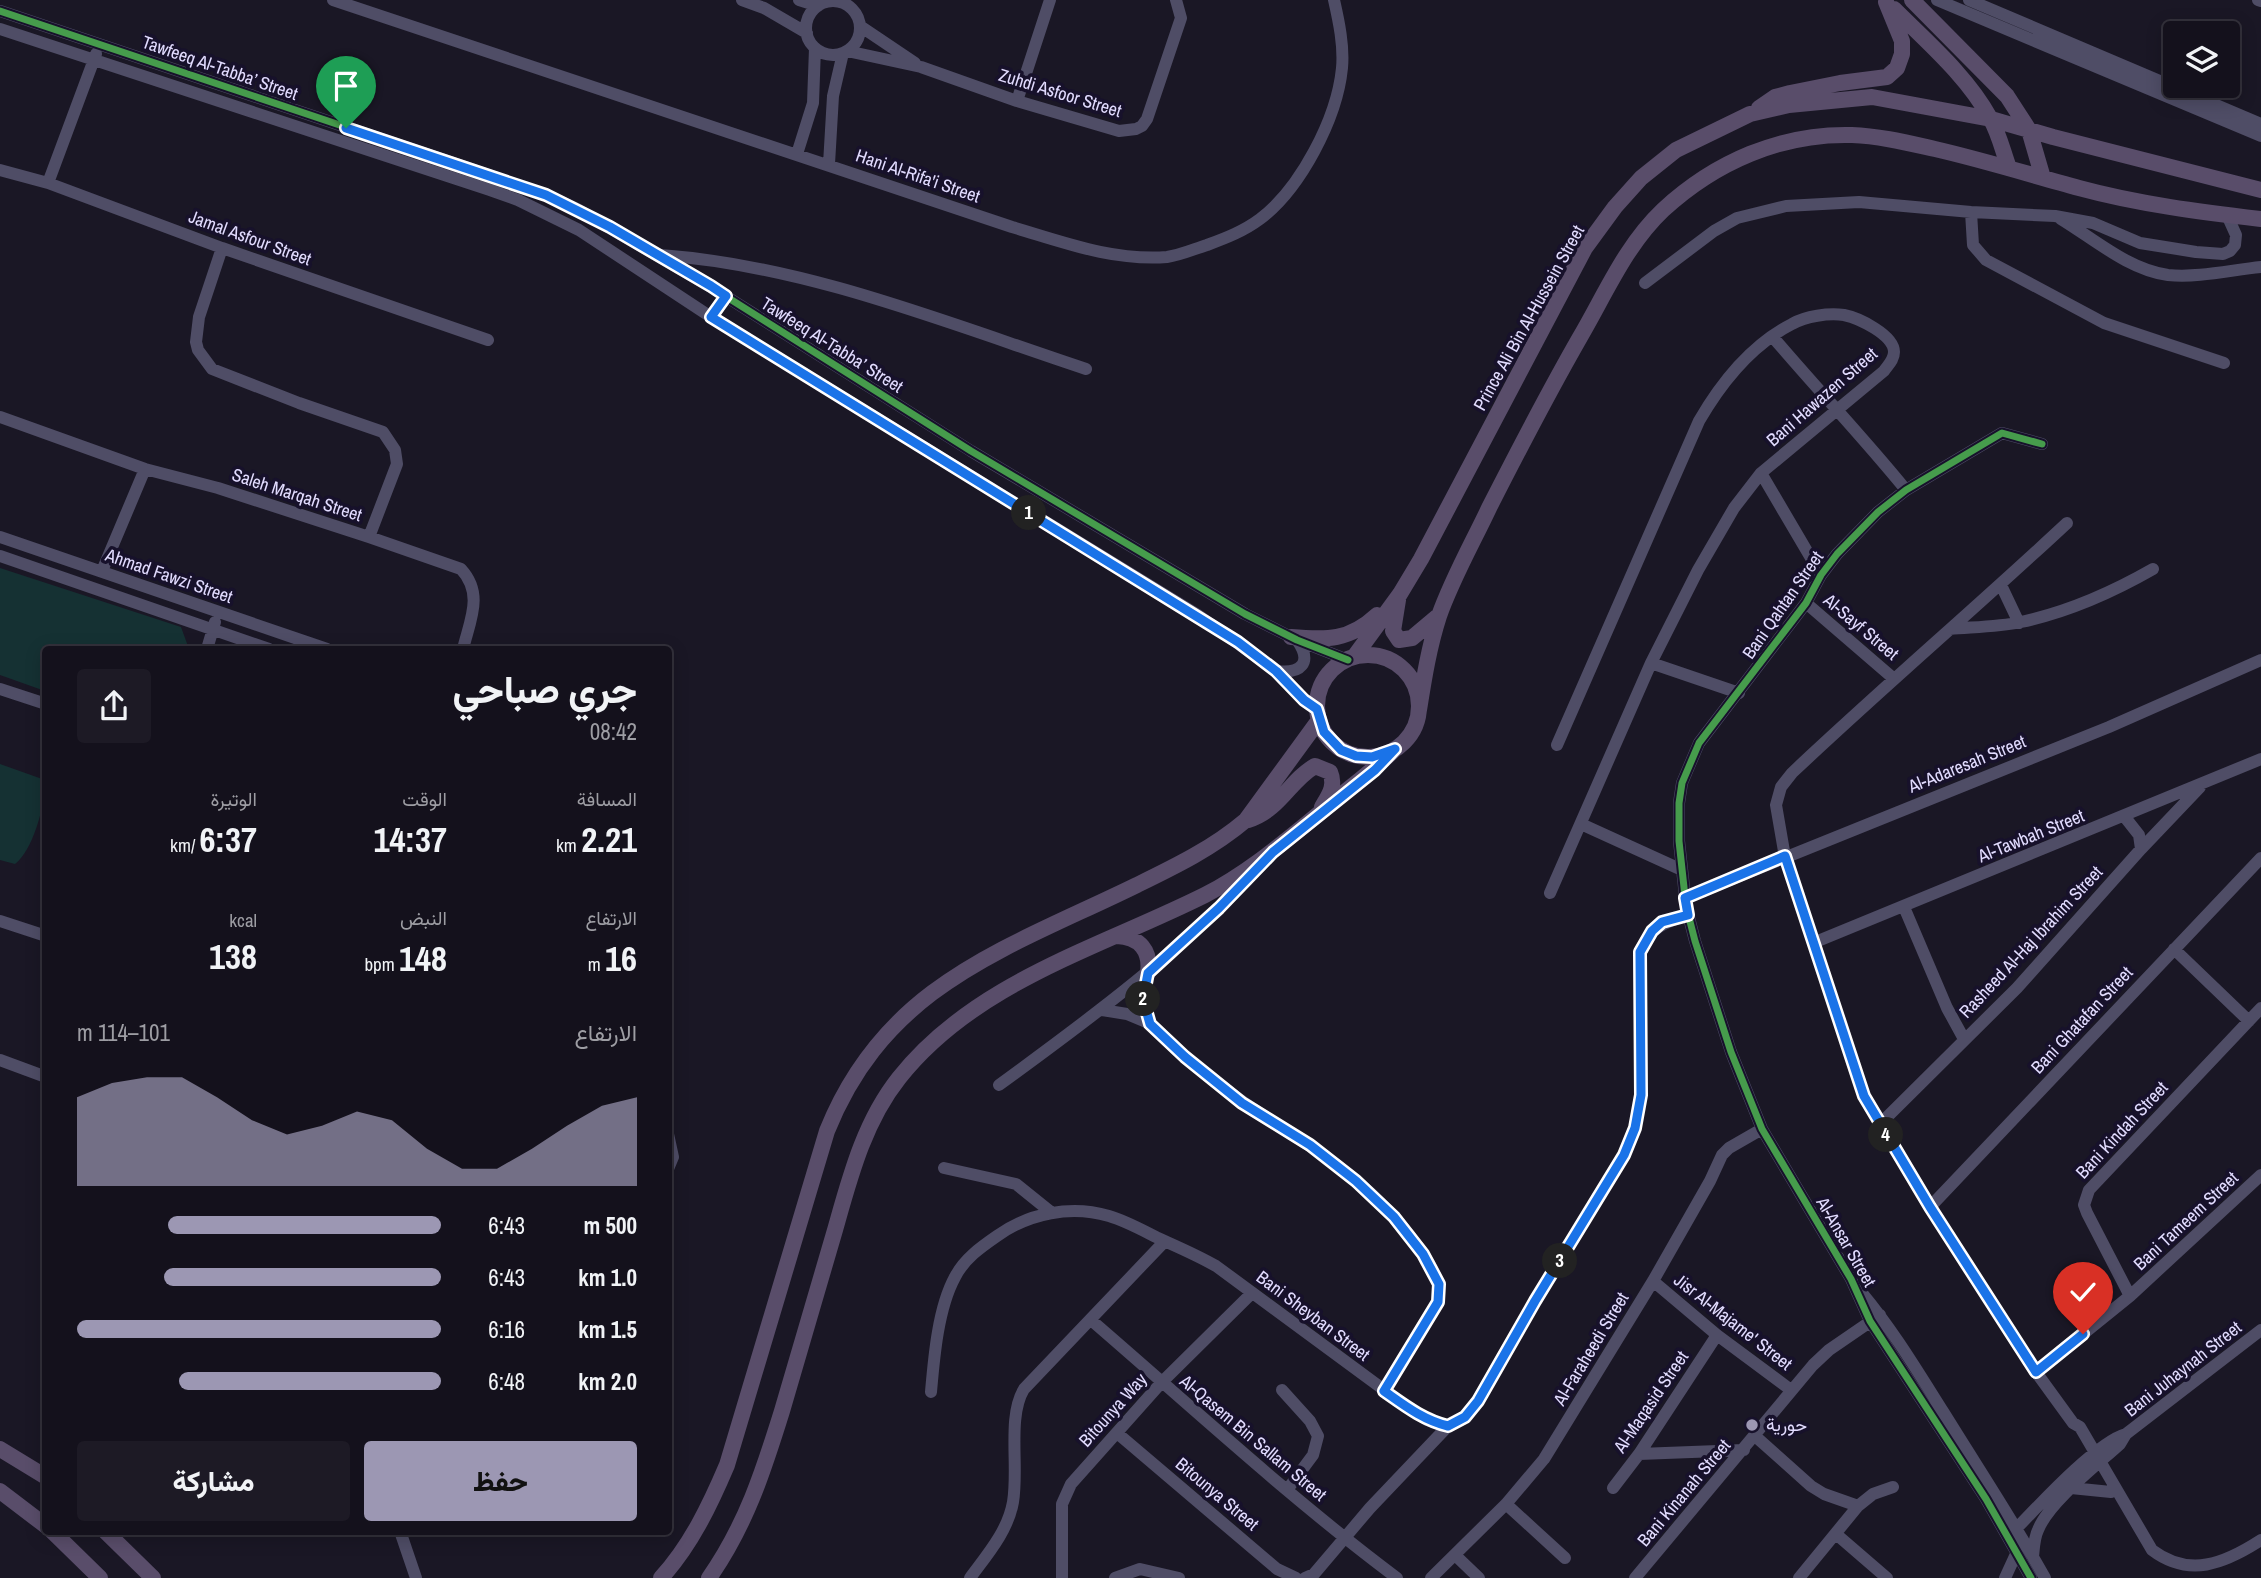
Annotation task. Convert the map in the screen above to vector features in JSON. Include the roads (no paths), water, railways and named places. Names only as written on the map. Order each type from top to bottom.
[{"type":"main road","points":[[1912,0],[1992,80],[2017,110],[2029,130],[2043,178]]},
{"type":"main road","points":[[1750,114],[1775,97],[1821,86],[1887,77],[1898,68],[1902,41],[1885,1]]},
{"type":"main road","points":[[1885,1],[1958,74],[1991,119],[2009,168]]},
{"type":"main road","name":"Prince Ali Bin Al-Hussein Street","points":[[1351,659],[1400,594],[1441,523],[1585,248],[1615,207],[1659,162],[1676,150],[1750,114],[1789,105],[1872,97],[1991,119],[2261,190]]},
{"type":"main road","points":[[709,1578],[730,1547],[757,1488],[856,1158],[883,1102],[915,1060],[968,1012],[1022,981],[1207,894],[1273,852],[1375,770],[1412,732],[1419,710],[1427,657],[1440,614],[1458,570],[1552,385],[1626,255],[1661,212],[1688,188],[1737,159],[1768,145],[1812,137],[1853,135],[1905,142],[2097,192],[2261,219]]},
{"type":"main road","points":[[1400,594],[1392,626],[1393,635],[1399,640],[1408,640],[1418,635],[1440,614]]},
{"type":"main road","points":[[1294,638],[1345,637],[1400,594]]},
{"type":"main road","points":[[1395,749],[1372,757],[1348,753],[1328,739],[1318,715],[1318,694],[1324,680],[1335,668],[1351,659],[1378,657],[1400,667],[1415,686],[1419,710]]},
{"type":"main road","points":[[661,1578],[690,1542],[727,1465],[827,1132],[838,1104],[867,1057],[909,1010],[950,979],[1006,947],[1188,860],[1219,841],[1246,820],[1318,715]]},
{"type":"main road","points":[[1246,820],[1261,815],[1275,805],[1315,766],[1330,772],[1333,780],[1320,812]]},
{"type":"main road","points":[[1117,936],[1129,937],[1139,942],[1146,951],[1148,973]]},
{"type":"main road","points":[[0,1449],[42,1475]]},
{"type":"main road","points":[[0,1491],[42,1522]]},
{"type":"main road","points":[[56,1535],[100,1578]]},
{"type":"main road","points":[[108,1535],[153,1578]]},
{"type":"street","name":"Hani Al-Rifa'i Street","points":[[333,0],[1012,227],[1102,253],[1144,257],[1185,253],[1235,233],[1259,220],[1275,206],[1296,180],[1324,131],[1340,79],[1340,35],[1334,0]]},
{"type":"street","points":[[742,0],[807,33]]},
{"type":"street","points":[[799,0],[840,2],[856,6],[860,26],[857,40],[845,52],[833,96],[829,164]]},
{"type":"street","points":[[1017,101],[1050,0]]},
{"type":"street","name":"Zuhdi Asfoor Street","points":[[845,52],[921,67],[1017,101],[1119,131],[1128,131],[1142,126],[1147,119],[1181,18],[1176,0]]},
{"type":"street","points":[[1937,0],[2261,136]]},
{"type":"street","points":[[1969,0],[2261,124]]},
{"type":"street","points":[[797,154],[813,103],[815,48],[807,33],[808,18],[823,3]]},
{"type":"street","name":"Tawfeeq Al-Tabba’ Street","points":[[0,10],[546,195],[577,209],[726,296],[971,451],[1245,614],[1294,638],[1351,659]]},
{"type":"street","name":"Zuhdi Asfoor Street","points":[[860,26],[921,67]]},
{"type":"street","name":"Tawfeeq Al-Tabba’ Street","points":[[0,29],[517,200],[579,230],[711,317],[1198,615],[1276,671],[1318,715]]},
{"type":"street","points":[[48,183],[100,44]]},
{"type":"street","points":[[815,48],[828,54],[845,52]]},
{"type":"street","name":"Jamal Asfour Street","points":[[0,170],[48,183],[222,248],[488,340]]},
{"type":"street","points":[[1645,282],[1714,230],[1737,218],[1786,206],[1859,202],[2055,216],[2093,223],[2140,243],[2223,254],[2235,245],[2236,235],[2227,215]]},
{"type":"street","points":[[1971,212],[1973,245],[1986,260],[2104,323],[2224,363]]},
{"type":"street","points":[[2055,216],[2118,255],[2153,272],[2190,275],[2261,267]]},
{"type":"street","points":[[222,248],[199,317],[198,351],[212,369],[383,432],[395,450],[397,464],[369,537]]},
{"type":"street","points":[[2223,254],[2229,270]]},
{"type":"street","points":[[657,255],[706,259],[827,284],[1086,369]]},
{"type":"street","points":[[711,317],[726,296]]},
{"type":"street","name":"Bani Hawazen Street","points":[[1550,893],[1651,663],[1698,570],[1734,508],[1761,473],[1884,371],[1892,361],[1894,352],[1891,343],[1877,330],[1859,320],[1842,315],[1813,316],[1793,323],[1772,336],[1731,374],[1715,394],[1699,421],[1558,745]]},
{"type":"street","points":[[1772,336],[1906,490]]},
{"type":"street","name":"Saleh Marqah Street","points":[[0,417],[145,469],[218,488],[461,569],[474,589],[473,608],[464,646]]},
{"type":"street","name":"Bani Qahtan Street","points":[[1685,898],[1679,841],[1679,803],[1682,783],[1699,744],[1806,603],[1821,575],[1837,554],[1878,512],[1906,490],[2002,433],[2042,444]]},
{"type":"street","points":[[102,571],[145,469]]},
{"type":"street","points":[[1761,473],[1821,575]]},
{"type":"street","points":[[2067,523],[1792,773],[1781,787],[1776,805],[1785,856],[1864,1096],[1930,1207],[2036,1372],[2073,1423],[2080,1427],[2111,1492],[2128,1511],[2152,1550],[2175,1569],[2188,1572],[2204,1570],[2220,1564],[2261,1540]]},
{"type":"street","name":"Ahmad Fawzi Street","points":[[0,537],[318,646]]},
{"type":"street","name":"Ahmad Fawzi Street","points":[[0,556],[260,646]]},
{"type":"street","points":[[1950,629],[2019,622],[2086,603],[2153,569]]},
{"type":"street","points":[[2001,585],[2019,622]]},
{"type":"street","name":"Al-Sayf Street","points":[[1806,603],[1894,678]]},
{"type":"street","points":[[208,646],[218,612]]},
{"type":"street","points":[[1276,671],[1290,672],[1302,666],[1304,656],[1294,638]]},
{"type":"street","name":"Al-Adaresah Street","points":[[1685,898],[2109,727],[2261,660]]},
{"type":"street","points":[[1651,663],[1739,693]]},
{"type":"street","points":[[0,689],[42,703]]},
{"type":"street","name":"Al-Tawbah Street","points":[[1813,943],[2261,759]]},
{"type":"street","name":"Rasheed Al-Haj Ibrahim Street","points":[[1880,1124],[2017,988],[2141,849],[2205,782]]},
{"type":"street","points":[[2124,816],[2139,835],[2141,849]]},
{"type":"street","points":[[1581,824],[1682,870]]},
{"type":"street","points":[[999,1086],[1148,973],[1219,908],[1273,852]]},
{"type":"street","name":"Bani Ghatafan Street","points":[[1930,1207],[2261,858]]},
{"type":"street","name":"Al-Ansar Street","points":[[1685,898],[1731,1052],[1762,1129],[1875,1318],[1965,1457],[2017,1528],[2045,1578]]},
{"type":"street","points":[[1904,907],[1964,1039]]},
{"type":"street","points":[[1304,1578],[1314,1574],[1343,1538],[1448,1426],[1465,1417],[1478,1401],[1624,1155],[1635,1128],[1641,1095],[1640,952],[1652,931],[1662,922],[1688,915]]},
{"type":"street","points":[[0,921],[42,935]]},
{"type":"street","points":[[2174,948],[2249,1021]]},
{"type":"street","points":[[1148,973],[1143,999],[1150,1024]]},
{"type":"street","name":"Bani Kindah Street","points":[[2130,1296],[2087,1213],[2084,1205],[2088,1190],[2261,1008]]},
{"type":"street","points":[[1102,1010],[1127,1014],[1150,1024],[1223,1088],[1310,1145],[1356,1181],[1394,1217],[1423,1254],[1439,1284],[1438,1302],[1384,1391]]},
{"type":"street","points":[[0,1060],[42,1076]]},
{"type":"street","name":"Al-Faraheedi Street","points":[[1431,1578],[1506,1504],[1544,1459],[1653,1281],[1722,1155],[1762,1129]]},
{"type":"street","points":[[944,1168],[1016,1184],[1052,1213]]},
{"type":"street","name":"Bani Tameem Street","points":[[2036,1372],[2130,1296],[2261,1175]]},
{"type":"street","name":"Bani Sheyban Street","points":[[931,1392],[935,1351],[944,1311],[951,1284],[960,1268],[981,1247],[1016,1224],[1052,1213],[1079,1211],[1110,1216],[1216,1266],[1384,1391],[1427,1420],[1448,1426]]},
{"type":"street","points":[[970,1578],[1001,1534],[1013,1504],[1016,1476],[1015,1410],[1018,1398],[1165,1241]]},
{"type":"street","name":"Jisr Al-Majame' Street","points":[[1653,1281],[1717,1335],[1791,1390]]},
{"type":"street","name":"Bitounya Way","points":[[1062,1578],[1061,1529],[1064,1495],[1071,1484],[1161,1383],[1252,1293]]},
{"type":"street","name":"Bani Kinanah Street","points":[[1635,1578],[1744,1450],[1791,1390],[1829,1350],[1875,1318]]},
{"type":"street","name":"Al-Qasem Bin Sallam Street","points":[[1091,1320],[1343,1538],[1397,1578]]},
{"type":"street","name":"Bani Juhaynah Street","points":[[2017,1528],[2095,1459],[2120,1444],[2126,1434],[2261,1330]]},
{"type":"street","name":"Al-Maqasid Street","points":[[1613,1488],[1639,1454],[1717,1335]]},
{"type":"street","points":[[1282,1390],[1310,1420],[1318,1436],[1313,1455],[1287,1490]]},
{"type":"street","name":"Bitounya Street","points":[[1117,1433],[1278,1569],[1296,1578]]},
{"type":"street","points":[[1755,1436],[1811,1486],[1824,1494],[1858,1506]]},
{"type":"street","points":[[1639,1454],[1744,1450]]},
{"type":"street","name":"Al-Ansar Street","points":[[1965,1457],[2028,1576]]},
{"type":"street","points":[[2095,1459],[2124,1499],[2128,1511]]},
{"type":"street","name":"Bani Juhaynah Street","points":[[2028,1576],[2037,1531],[2042,1522],[2095,1459]]},
{"type":"street","points":[[1799,1578],[1858,1506],[1873,1494],[1893,1487]]},
{"type":"street","points":[[2071,1488],[2111,1492]]},
{"type":"street","points":[[1506,1504],[1565,1558]]},
{"type":"street","points":[[2003,1507],[2021,1510],[2038,1507]]},
{"type":"street","points":[[2005,1578],[2016,1554],[2017,1528]]},
{"type":"street","points":[[1836,1534],[1887,1578]]},
{"type":"street","points":[[401,1535],[415,1578]]},
{"type":"street","points":[[1455,1555],[1479,1578]]},
{"type":"street","points":[[1115,1578],[1140,1569],[1179,1578]]},
{"type":"street","points":[[1128,1572],[1158,1578]]},
{"type":"place","name":"حورية","points":[[1752,1425]]}]
